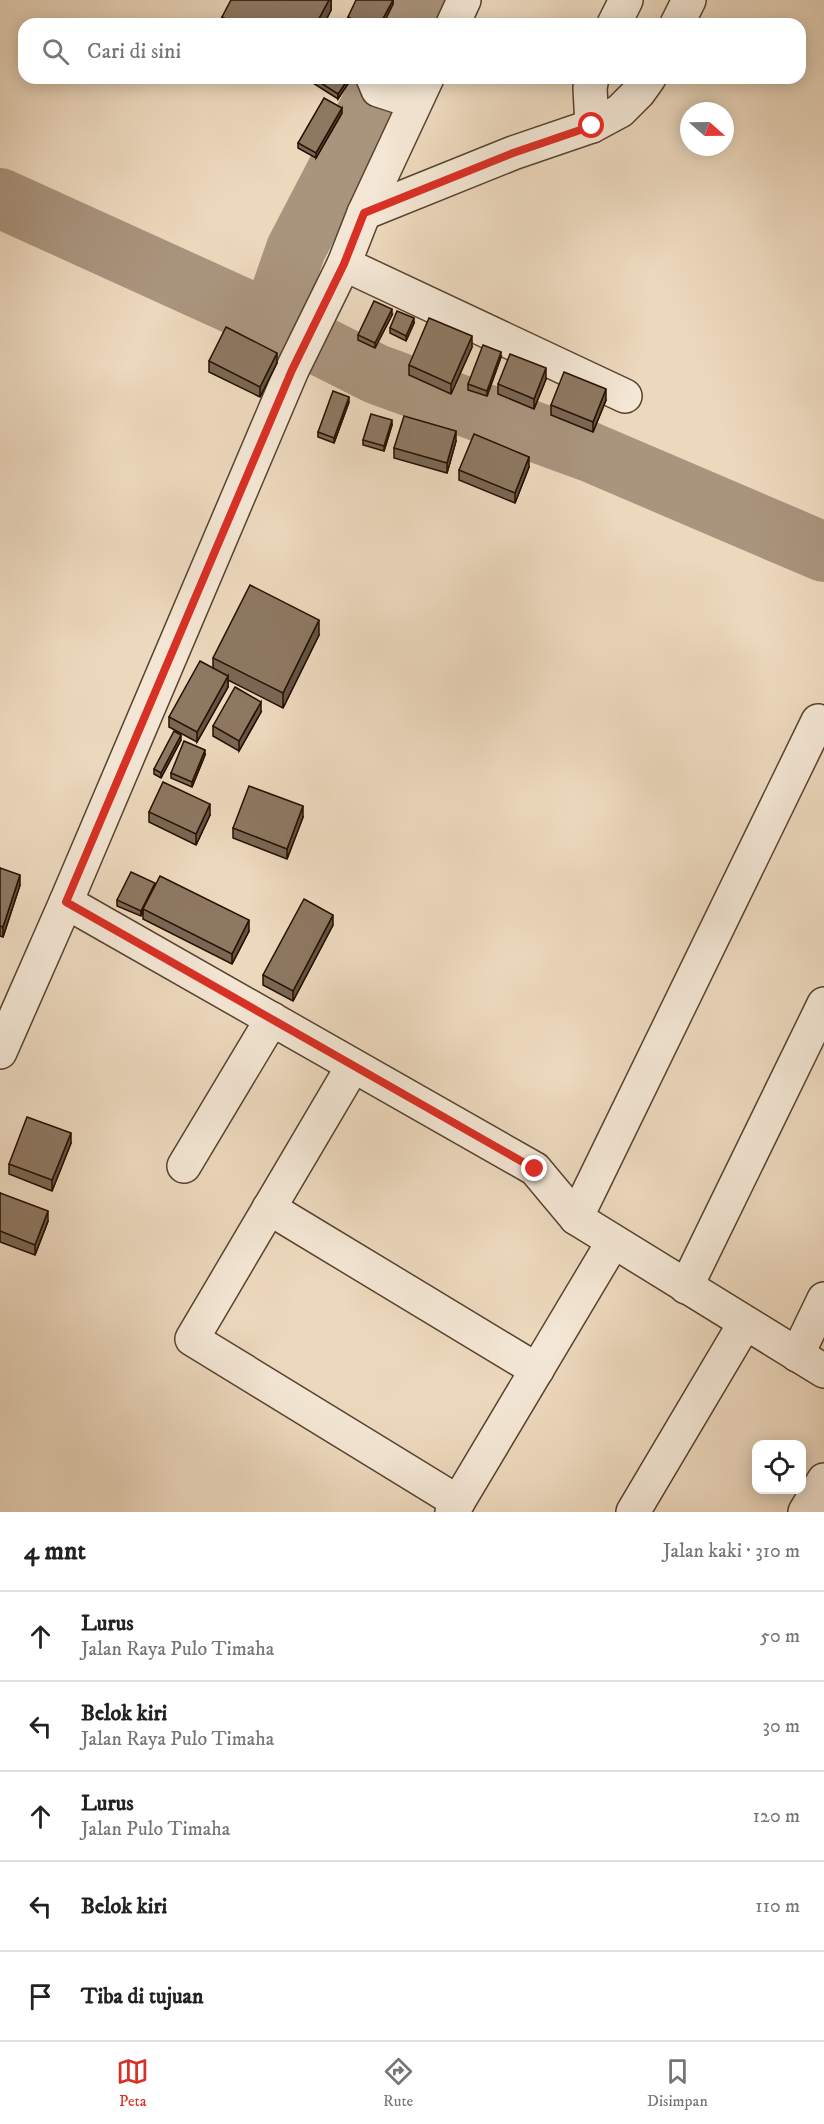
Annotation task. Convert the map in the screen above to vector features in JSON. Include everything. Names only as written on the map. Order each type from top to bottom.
[{"type":"street","points":[[456,18],[464,0]]},
{"type":"street","points":[[617,18],[626,0]]},
{"type":"street","points":[[680,18],[689,0]]},
{"type":"street","points":[[0,1052],[292,370],[344,264],[364,213],[421,90],[376,84]]},
{"type":"street","points":[[591,84],[592,126]]},
{"type":"street","points":[[364,213],[513,153],[592,126],[620,111],[645,84]]},
{"type":"street","points":[[344,264],[626,396]]},
{"type":"street","points":[[576,1218],[818,722],[824,724]]},
{"type":"street","points":[[66,902],[535,1169],[576,1218],[810,1363],[824,1299]]},
{"type":"street","points":[[686,1287],[824,1004]]},
{"type":"street","points":[[184,1166],[272,1019]]},
{"type":"street","points":[[353,1066],[192,1339],[455,1507],[614,1242]]},
{"type":"street","points":[[269,1208],[537,1370]]},
{"type":"street","points":[[633,1512],[745,1323]]},
{"type":"street","points":[[805,1512],[824,1480]]},
{"type":"building","points":[[231,0],[329,0],[319,18],[222,17]]},
{"type":"building","points":[[356,0],[393,0],[383,18],[348,17]]},
{"type":"building","points":[[322,84],[345,84],[338,94]]},
{"type":"building","points":[[324,98],[342,108],[316,153],[298,143]]},
{"type":"building","points":[[374,301],[392,309],[375,343],[358,335]]},
{"type":"building","points":[[397,311],[414,318],[406,336],[390,328]]},
{"type":"building","points":[[429,318],[472,336],[451,384],[409,365]]},
{"type":"building","points":[[226,327],[277,353],[260,387],[209,361]]},
{"type":"building","points":[[483,345],[501,352],[487,391],[468,384]]},
{"type":"building","points":[[510,354],[546,368],[534,399],[498,384]]},
{"type":"building","points":[[564,372],[606,389],[593,422],[551,405]]},
{"type":"building","points":[[333,391],[349,397],[334,438],[318,432]]},
{"type":"building","points":[[371,414],[392,420],[384,446],[363,440]]},
{"type":"building","points":[[404,416],[456,431],[447,463],[394,448]]},
{"type":"building","points":[[474,434],[529,457],[515,493],[459,470]]},
{"type":"building","points":[[250,585],[319,620],[283,693],[213,658]]},
{"type":"building","points":[[200,661],[228,676],[197,732],[169,717]]},
{"type":"building","points":[[235,687],[261,702],[239,741],[213,726]]},
{"type":"building","points":[[174,731],[181,735],[161,773],[154,769]]},
{"type":"building","points":[[184,741],[205,750],[192,782],[171,773]]},
{"type":"building","points":[[163,782],[210,804],[196,834],[149,812]]},
{"type":"building","points":[[249,786],[303,806],[287,849],[233,828]]},
{"type":"building","points":[[0,868],[20,875],[3,927],[0,926]]},
{"type":"building","points":[[131,872],[155,883],[141,911],[117,900]]},
{"type":"building","points":[[160,876],[249,920],[232,954],[143,909]]},
{"type":"building","points":[[304,899],[333,915],[293,991],[263,975]]},
{"type":"building","points":[[27,1117],[71,1133],[52,1180],[9,1164]]},
{"type":"building","points":[[0,1193],[48,1211],[35,1245],[0,1231]]},
{"type":"waterway","points":[[416,18],[426,0]]},
{"type":"waterway","points":[[271,321],[296,249],[382,84]]},
{"type":"waterway","points":[[0,198],[271,321],[376,374],[590,452],[824,552]]},
{"type":"route","points":[[535,1169],[66,902],[292,370],[344,264],[364,213],[513,153],[592,126]]}]
